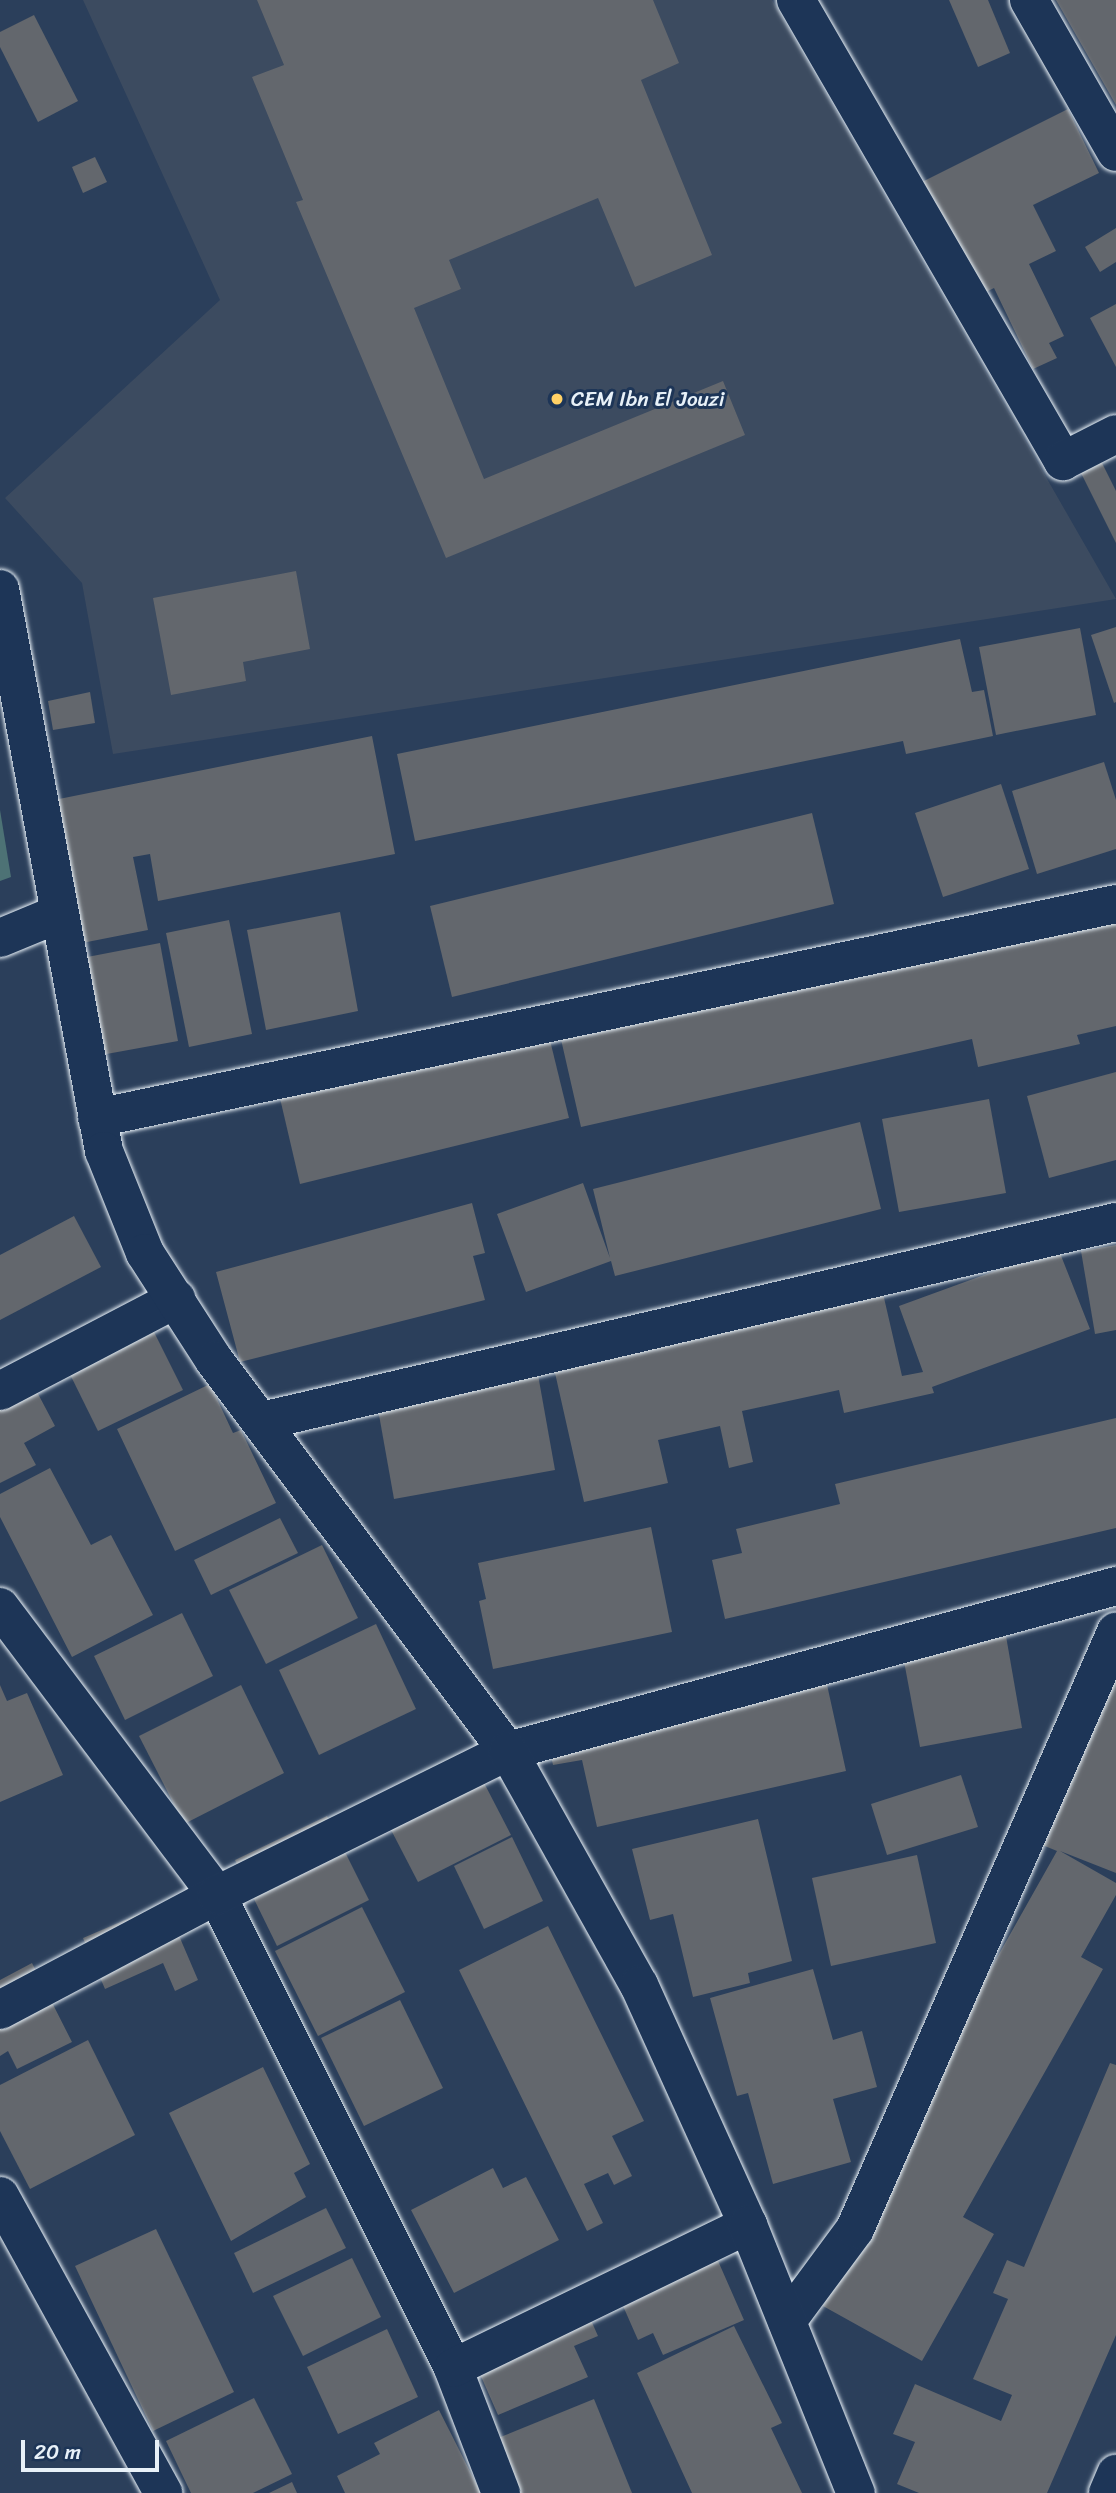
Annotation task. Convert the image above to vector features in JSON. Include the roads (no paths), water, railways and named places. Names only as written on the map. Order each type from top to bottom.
[{"type":"street","points":[[796,0],[1063,461],[1116,434]]},
{"type":"street","points":[[1029,0],[1116,152]]},
{"type":"street","points":[[0,589],[58,914],[104,1151],[145,1253],[214,1360],[508,1751],[639,1985],[748,2225],[856,2493]]},
{"type":"street","points":[[97,1118],[1116,904]]},
{"type":"street","points":[[0,938],[58,914]]},
{"type":"street","points":[[262,1421],[1116,1222]]},
{"type":"street","points":[[0,1391],[176,1299]]},
{"type":"street","points":[[0,2010],[217,1895],[508,1751],[1116,1586]]},
{"type":"street","points":[[0,1607],[217,1895],[453,2368],[501,2493]]},
{"type":"street","points":[[787,2321],[855,2229],[1116,1632]]},
{"type":"street","points":[[0,2196],[163,2493]]},
{"type":"street","points":[[453,2368],[748,2225]]},
{"type":"street","points":[[1108,2493],[1116,2474]]},
{"type":"place","name":"CEM Ibn El Jouzi","points":[[557,399]]}]
